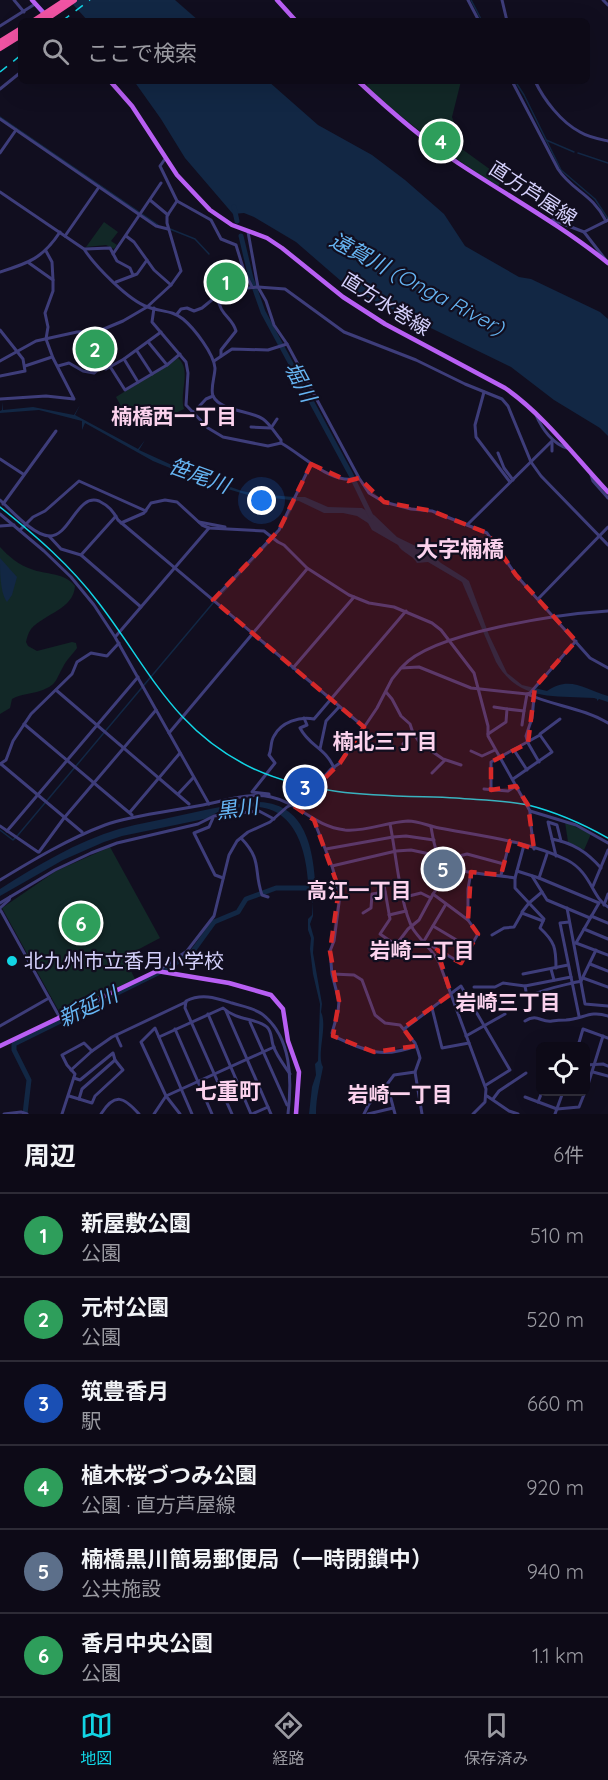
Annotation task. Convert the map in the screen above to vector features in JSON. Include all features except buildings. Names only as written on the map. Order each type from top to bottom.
[{"type":"highway","points":[[42,18],[66,0]]},
{"type":"highway","points":[[42,18],[74,0]]},
{"type":"highway","points":[[0,42],[18,31]]},
{"type":"highway","points":[[0,48],[18,38]]},
{"type":"main road","points":[[277,0],[293,18]]},
{"type":"main road","points":[[33,2],[48,18]]},
{"type":"main road","name":"直方水巻線","points":[[113,84],[132,106],[165,159],[188,189],[210,210],[232,225],[267,238],[343,297],[385,324],[505,388],[536,414],[608,492]]},
{"type":"main road","name":"直方芦屋線","points":[[360,84],[455,161],[607,262]]},
{"type":"main road","points":[[0,1046],[157,971],[245,986],[267,992],[283,1009],[288,1041],[299,1072],[296,1114]]},
{"type":"street","points":[[14,0],[24,12]]},
{"type":"street","points":[[468,0],[477,18]]},
{"type":"street","points":[[502,0],[506,18]]},
{"type":"street","points":[[603,0],[608,5]]},
{"type":"street","points":[[0,26],[24,12],[33,2]]},
{"type":"street","points":[[0,89],[18,74]]},
{"type":"street","points":[[514,84],[558,169],[592,200],[607,221],[584,232]]},
{"type":"street","points":[[537,84],[545,100],[573,127],[581,133],[608,141]]},
{"type":"street","points":[[0,119],[156,226],[168,230]]},
{"type":"street","points":[[0,153],[16,130]]},
{"type":"street","points":[[165,159],[160,166],[177,201],[211,220],[221,239],[236,245],[244,271],[266,301],[274,325],[369,493],[384,502],[411,509],[432,511],[488,533],[516,575],[552,617],[590,658],[608,668]]},
{"type":"street","points":[[113,254],[161,183]]},
{"type":"street","points":[[65,236],[99,187]]},
{"type":"street","points":[[0,192],[84,249],[92,261],[115,283],[147,307],[177,314],[188,324],[214,361],[213,396]]},
{"type":"street","points":[[150,200],[168,215]]},
{"type":"street","points":[[0,361],[36,340],[77,332],[99,331],[147,307],[179,276],[181,267],[168,230],[168,215],[177,201]]},
{"type":"street","points":[[547,221],[553,220],[584,232],[602,252],[607,262]]},
{"type":"street","points":[[248,231],[255,287]]},
{"type":"street","points":[[0,272],[29,263],[46,251],[60,232]]},
{"type":"street","points":[[126,236],[134,242],[154,270],[171,285]]},
{"type":"street","points":[[84,249],[107,247],[111,249],[117,261],[130,268],[133,275]]},
{"type":"street","points":[[0,399],[46,396],[74,399],[52,357],[46,339],[48,327],[45,313],[53,291],[53,280],[52,262],[46,251]]},
{"type":"street","points":[[115,283],[137,274],[147,261]]},
{"type":"street","points":[[29,263],[53,280]]},
{"type":"street","points":[[177,314],[181,309],[187,308],[194,311],[202,308],[224,290],[255,287],[285,289],[344,332],[416,360],[484,393],[487,392],[505,402],[531,462],[541,476],[608,545]]},
{"type":"street","points":[[218,295],[221,309],[236,331],[221,350],[221,356]]},
{"type":"street","points":[[154,308],[152,320],[180,354],[188,369],[185,403],[192,414],[208,428],[229,438],[244,439],[268,446],[281,443]]},
{"type":"street","points":[[0,330],[17,352],[26,371],[0,376]]},
{"type":"street","points":[[99,331],[101,367]]},
{"type":"street","points":[[101,367],[111,368],[149,343],[161,332]]},
{"type":"street","points":[[149,343],[166,365]]},
{"type":"street","points":[[214,361],[232,349],[268,350],[286,344]]},
{"type":"street","points":[[137,351],[152,374]]},
{"type":"street","points":[[111,368],[125,390],[180,354]]},
{"type":"street","points":[[25,366],[52,357]]},
{"type":"street","points":[[124,359],[138,382]]},
{"type":"street","points":[[58,366],[69,363],[83,371],[94,373],[101,367]]},
{"type":"street","points":[[484,393],[475,425],[476,437],[512,481]]},
{"type":"street","points":[[213,396],[236,411],[262,418],[281,440],[281,443],[311,464],[346,481],[359,478]]},
{"type":"street","points":[[192,414],[206,399],[213,396]]},
{"type":"street","points":[[536,414],[541,426],[553,441],[568,448]]},
{"type":"street","points":[[271,428],[277,419]]},
{"type":"street","points":[[251,427],[271,428]]},
{"type":"street","points":[[56,431],[2,502],[39,534],[49,536],[56,535],[66,526],[87,501],[93,499],[106,505],[113,510],[121,523],[364,727]]},
{"type":"street","points":[[468,524],[553,441]]},
{"type":"street","points":[[552,451],[553,441]]},
{"type":"street","points":[[498,453],[512,481]]},
{"type":"street","points":[[0,459],[23,474]]},
{"type":"street","points":[[213,600],[272,538],[290,509],[311,464]]},
{"type":"street","points":[[591,474],[593,481],[608,498]]},
{"type":"street","points":[[20,530],[79,481],[146,511]]},
{"type":"street","points":[[121,523],[138,517],[151,503],[172,500],[198,522],[209,528],[233,528]]},
{"type":"street","points":[[0,514],[71,577],[94,605],[119,643],[209,804]]},
{"type":"street","points":[[81,555],[116,516]]},
{"type":"street","points":[[198,522],[264,531],[284,545],[307,568],[354,597],[369,603],[406,611],[432,623],[441,630],[474,673],[488,734],[530,811],[534,849]]},
{"type":"street","points":[[0,526],[14,525]]},
{"type":"street","points":[[538,599],[608,526]]},
{"type":"street","points":[[115,637],[209,528]]},
{"type":"street","points":[[49,536],[62,549],[81,555],[141,608]]},
{"type":"street","points":[[169,733],[307,568]]},
{"type":"street","points":[[293,668],[354,597]]},
{"type":"street","points":[[406,611],[314,719],[304,718],[285,724],[274,735],[269,755],[275,763],[252,792],[269,794],[269,796],[291,804],[314,820],[336,828],[352,830],[416,822],[430,827],[524,845],[567,860],[582,870],[603,904]]},
{"type":"street","points":[[157,971],[188,951],[208,925],[218,904],[233,847],[241,838],[275,818],[291,804],[306,797],[344,759],[401,668],[420,653],[450,641],[492,629],[552,617],[608,611]]},
{"type":"street","points":[[522,724],[528,694],[576,641]]},
{"type":"street","points":[[82,832],[0,764],[6,760],[13,741],[36,708],[72,674],[75,665],[91,653],[107,656],[119,643]]},
{"type":"street","points":[[401,668],[419,667],[434,675],[478,688],[528,694],[585,711],[608,723]]},
{"type":"street","points":[[8,831],[138,677]]},
{"type":"street","points":[[56,690],[189,804]]},
{"type":"street","points":[[386,692],[401,716],[410,724],[420,743],[445,760],[460,765]]},
{"type":"street","points":[[534,697],[532,718],[526,736],[539,762]]},
{"type":"street","points":[[320,749],[326,722],[339,707]]},
{"type":"street","points":[[494,707],[524,711]]},
{"type":"street","points":[[488,734],[506,722],[507,709]]},
{"type":"street","points":[[40,854],[64,818],[156,710]]},
{"type":"street","points":[[304,718],[307,725],[300,728],[306,740],[328,755],[334,768]]},
{"type":"street","points":[[491,789],[491,762],[528,743],[560,719]]},
{"type":"street","points":[[24,724],[131,814],[180,753]]},
{"type":"street","points":[[403,744],[413,733]]},
{"type":"street","points":[[513,779],[552,752],[540,735]]},
{"type":"street","points":[[471,751],[482,756],[495,750]]},
{"type":"street","points":[[514,750],[526,770]]},
{"type":"street","points":[[432,772],[445,760]]},
{"type":"street","points":[[178,794],[194,777]]},
{"type":"street","points":[[484,789],[508,790],[516,786]]},
{"type":"street","points":[[0,880],[40,854],[105,825],[244,797],[269,796]]},
{"type":"street","points":[[0,903],[38,879],[91,853],[133,839],[198,824],[214,816],[259,811],[275,818]]},
{"type":"street","points":[[530,811],[576,825],[608,843]]},
{"type":"street","points":[[214,816],[209,827],[194,833],[215,875],[223,878]]},
{"type":"street","points":[[314,820],[332,866],[340,895],[334,941],[330,951],[332,974],[339,1001],[333,1036],[374,1052],[403,1051],[416,1046]]},
{"type":"street","points":[[556,856],[548,822],[557,825],[561,841]]},
{"type":"street","points":[[390,824],[406,911],[412,926],[440,962],[485,1085],[487,1095],[482,1106],[473,1114]]},
{"type":"street","points":[[0,826],[40,854]]},
{"type":"street","points":[[430,827],[440,861],[453,870],[515,878]]},
{"type":"street","points":[[326,849],[393,837],[406,836],[434,840]]},
{"type":"street","points":[[241,838],[254,854],[257,863],[256,879],[262,895],[268,897]]},
{"type":"street","points":[[552,839],[585,851],[601,868]]},
{"type":"street","points":[[501,875],[510,841]]},
{"type":"street","points":[[524,845],[515,878],[515,888],[544,919],[540,928],[556,948],[556,968]]},
{"type":"street","points":[[332,866],[396,851],[411,850],[439,856]]},
{"type":"street","points":[[592,886],[608,850]]},
{"type":"street","points":[[539,878],[547,853]]},
{"type":"street","points":[[440,861],[467,854],[504,864]]},
{"type":"street","points":[[401,881],[384,885],[390,919],[380,934],[396,945],[418,920],[440,884],[454,879],[453,870]]},
{"type":"street","points":[[517,871],[603,904]]},
{"type":"street","points":[[468,920],[468,889],[471,872]]},
{"type":"street","points":[[532,876],[547,900],[608,923]]},
{"type":"street","points":[[363,913],[371,909],[372,894],[385,892]]},
{"type":"street","points":[[492,935],[504,928],[514,927],[529,903],[542,892]]},
{"type":"street","points":[[404,897],[421,893],[432,896],[468,920],[478,934],[461,963],[426,943]]},
{"type":"street","points":[[575,943],[608,894]]},
{"type":"street","points":[[10,897],[0,911],[60,1018]]},
{"type":"street","points":[[426,943],[446,904]]},
{"type":"street","points":[[567,908],[585,1004],[607,1006],[608,1000]]},
{"type":"street","points":[[389,915],[406,911]]},
{"type":"street","points":[[522,913],[543,921]]},
{"type":"street","points":[[569,922],[560,923],[579,1016]]},
{"type":"street","points":[[433,926],[470,948]]},
{"type":"street","points":[[584,929],[608,939]]},
{"type":"street","points":[[575,943],[608,955]]},
{"type":"street","points":[[582,980],[596,950]]},
{"type":"street","points":[[590,964],[608,971]]},
{"type":"street","points":[[523,974],[569,965]]},
{"type":"street","points":[[551,969],[554,980]]},
{"type":"street","points":[[332,974],[354,975],[360,978],[375,1015],[385,1023],[393,1022],[404,1029],[416,1046],[420,1058],[415,1072],[422,1114]]},
{"type":"street","points":[[474,987],[495,987],[503,984],[525,986],[571,977]]},
{"type":"street","points":[[525,986],[527,997],[549,987],[560,987],[582,980],[608,987]]},
{"type":"street","points":[[404,1029],[461,986],[510,1070],[485,1085]]},
{"type":"street","points":[[71,1070],[92,1051],[116,1035],[186,1001],[198,997],[212,997],[261,1013],[274,1026],[290,1065],[288,1112]]},
{"type":"street","points":[[0,1026],[49,998]]},
{"type":"street","points":[[186,1001],[185,1008],[232,1114]]},
{"type":"street","points":[[159,1037],[223,1008],[250,1022],[260,1023],[268,1028],[274,1047],[290,1074]]},
{"type":"street","points":[[432,1008],[442,1048],[469,1043]]},
{"type":"street","points":[[226,1011],[271,1114]]},
{"type":"street","points":[[525,1021],[532,1017],[551,1022],[559,1018],[566,1020],[599,1013],[608,1016]]},
{"type":"street","points":[[208,1014],[252,1114],[268,1107]]},
{"type":"street","points":[[466,1036],[505,1014]]},
{"type":"street","points":[[250,1022],[288,1112]]},
{"type":"street","points":[[180,1114],[166,1096],[141,1042],[155,1028],[192,1114]]},
{"type":"street","points":[[175,1029],[212,1114]]},
{"type":"street","points":[[579,1042],[583,1029],[608,1038]]},
{"type":"street","points":[[116,1035],[121,1046]]},
{"type":"street","points":[[590,1079],[603,1036]]},
{"type":"street","points":[[62,1114],[75,1074],[62,1054],[84,1043],[92,1051]]},
{"type":"street","points":[[154,1114],[166,1096],[182,1091],[274,1047]]},
{"type":"street","points":[[69,1096],[92,1103],[95,1096],[123,1070],[115,1060],[113,1053],[81,1080],[74,1078]]},
{"type":"street","points":[[79,1099],[82,1089],[115,1060]]},
{"type":"street","points":[[593,1065],[608,1066]]},
{"type":"street","points":[[393,1108],[366,1114],[369,1104],[394,1075],[415,1072]]},
{"type":"street","points":[[593,1072],[608,1076]]},
{"type":"street","points":[[493,1100],[499,1091],[526,1073]]},
{"type":"street","points":[[387,1084],[395,1114]]},
{"type":"street","points":[[487,1095],[508,1112],[518,1114]]},
{"type":"street","points":[[538,1102],[540,1096]]},
{"type":"street","points":[[556,1112],[562,1096]]},
{"type":"street","points":[[525,1097],[556,1112],[579,1107],[583,1096]]},
{"type":"street","points":[[101,1114],[110,1102],[120,1100],[128,1102],[139,1114]]},
{"type":"street","points":[[4,1114],[21,1112],[27,1114]]},
{"type":"highlighted area","points":[[311,464],[348,481],[359,478],[384,502],[432,511],[487,533],[516,575],[576,641],[535,687],[528,743],[491,762],[491,790],[516,786],[528,805],[534,849],[510,841],[501,875],[471,872],[468,920],[478,934],[461,963],[437,950],[451,994],[403,1028],[416,1046],[374,1052],[333,1036],[339,1001],[330,951],[339,889],[314,820],[291,804],[306,797],[340,763],[364,727],[213,600],[279,530]]},
{"type":"green space","points":[[367,84],[460,84],[452,117],[454,123],[437,131],[502,178],[498,187],[447,152],[368,88]]},
{"type":"green space","points":[[104,222],[118,232],[111,241],[117,245],[114,249],[106,245],[86,247]]},
{"type":"green space","points":[[178,358],[185,375],[184,409],[151,425],[123,410],[116,397]]},
{"type":"green space","points":[[0,547],[22,565],[66,578],[75,586],[70,600],[64,606],[31,629],[26,642],[28,646],[37,651],[72,642],[76,643],[77,648],[53,684],[46,689],[12,699],[10,708],[0,714]]},
{"type":"green space","points":[[565,822],[591,834],[584,850],[568,842]]},
{"type":"green space","points":[[110,847],[160,938],[124,957],[135,979],[61,1015],[2,908],[56,871]]},
{"type":"water","points":[[69,0],[175,0],[196,18],[85,18]]},
{"type":"water","name":"遠賀川 (Onga River)","points":[[136,84],[271,84],[318,125],[372,155],[405,180],[444,214],[465,246],[519,277],[531,279],[600,312],[608,319],[608,436],[600,428],[554,400],[511,367],[365,296],[341,281],[296,242],[254,217],[244,213],[233,214],[185,158]]},
{"type":"water","name":"笹尾川","points":[[2,402],[3,410],[33,407],[74,415],[80,405],[75,415],[138,449],[145,440],[139,450],[185,471],[242,491],[305,497],[328,507],[362,508],[374,515],[397,537],[430,553],[469,581],[489,635],[507,673],[522,685],[547,691],[563,684],[577,685],[608,696],[608,702],[599,699],[597,701],[594,698],[539,694],[515,684],[496,662],[462,582],[428,562],[417,563],[398,545],[372,530],[368,523],[357,516],[324,513],[299,501],[248,495],[204,482],[153,461],[85,423],[82,430],[82,421],[39,410],[0,413]]},
{"type":"water","points":[[0,558],[17,577],[12,595],[7,602],[2,588]]},
{"type":"water","points":[[259,802],[276,805],[289,812],[306,834],[315,879],[316,894],[314,889],[310,896],[313,903],[309,897],[306,864],[296,834],[288,822],[276,812],[262,807],[229,809],[209,818],[122,836],[104,842],[63,860],[0,896],[0,889],[29,871],[72,847],[103,834],[230,805]]},
{"type":"water","points":[[313,903],[313,916],[310,924],[314,938],[313,953],[322,1004],[321,1062],[323,1067],[316,1114],[309,1114],[312,1087],[316,1075],[315,1064],[318,1061],[320,1004],[313,974],[311,938],[308,930],[308,919],[312,915]]},
{"type":"waterway","points":[[471,0],[480,18]]},
{"type":"waterway","points":[[517,84],[561,170],[595,199],[608,219]]},
{"type":"waterway","points":[[0,117],[158,225]]},
{"type":"waterway","points":[[546,140],[574,152]]},
{"type":"waterway","points":[[578,153],[608,163]]},
{"type":"waterway","name":"堀川","points":[[234,207],[237,221]]},
{"type":"waterway","points":[[170,229],[195,239],[209,254]]},
{"type":"waterway","name":"堀川","points":[[241,236],[251,278],[263,312],[371,516]]},
{"type":"waterway","points":[[283,525],[296,500]]},
{"type":"waterway","points":[[0,830],[13,840],[18,835],[213,603],[277,534]]},
{"type":"waterway","name":"新延川","points":[[25,1114],[29,1080],[14,1050],[14,1044],[170,967],[193,951],[214,922],[238,912],[246,899],[276,888],[311,888]]},
{"type":"tram line","points":[[0,507],[52,552],[87,588],[148,674],[182,717],[226,754],[254,769],[278,778],[328,790],[379,795],[492,800],[528,805],[569,819],[608,838]]},
{"type":"railway","points":[[66,18],[90,0]]},
{"type":"railway","points":[[0,72],[18,57]]},
{"type":"place","name":"植木桜づつみ公園","points":[[441,141]]},
{"type":"place","name":"新屋敷公園","points":[[226,282]]},
{"type":"place","name":"元村公園","points":[[95,349]]},
{"type":"place","name":"筑豊香月","points":[[305,787]]},
{"type":"place","name":"楠橋黒川簡易郵便局（一時閉鎖中）","points":[[443,869]]},
{"type":"place","name":"香月中央公園","points":[[81,923]]},
{"type":"place","name":"北九州市立香月小学校","points":[[12,961]]},
{"type":"district","name":"楠橋西一丁目","points":[[174,417]]},
{"type":"district","name":"大字楠橋","points":[[460,549]]},
{"type":"district","name":"楠北三丁目","points":[[385,742]]},
{"type":"district","name":"高江一丁目","points":[[359,891]]},
{"type":"district","name":"岩崎二丁目","points":[[422,951]]},
{"type":"district","name":"岩崎三丁目","points":[[508,1003]]},
{"type":"district","name":"七重町","points":[[228,1091]]},
{"type":"district","name":"岩崎一丁目","points":[[400,1095]]},
{"type":"water label","name":"黒川","points":[[237,809]]}]
